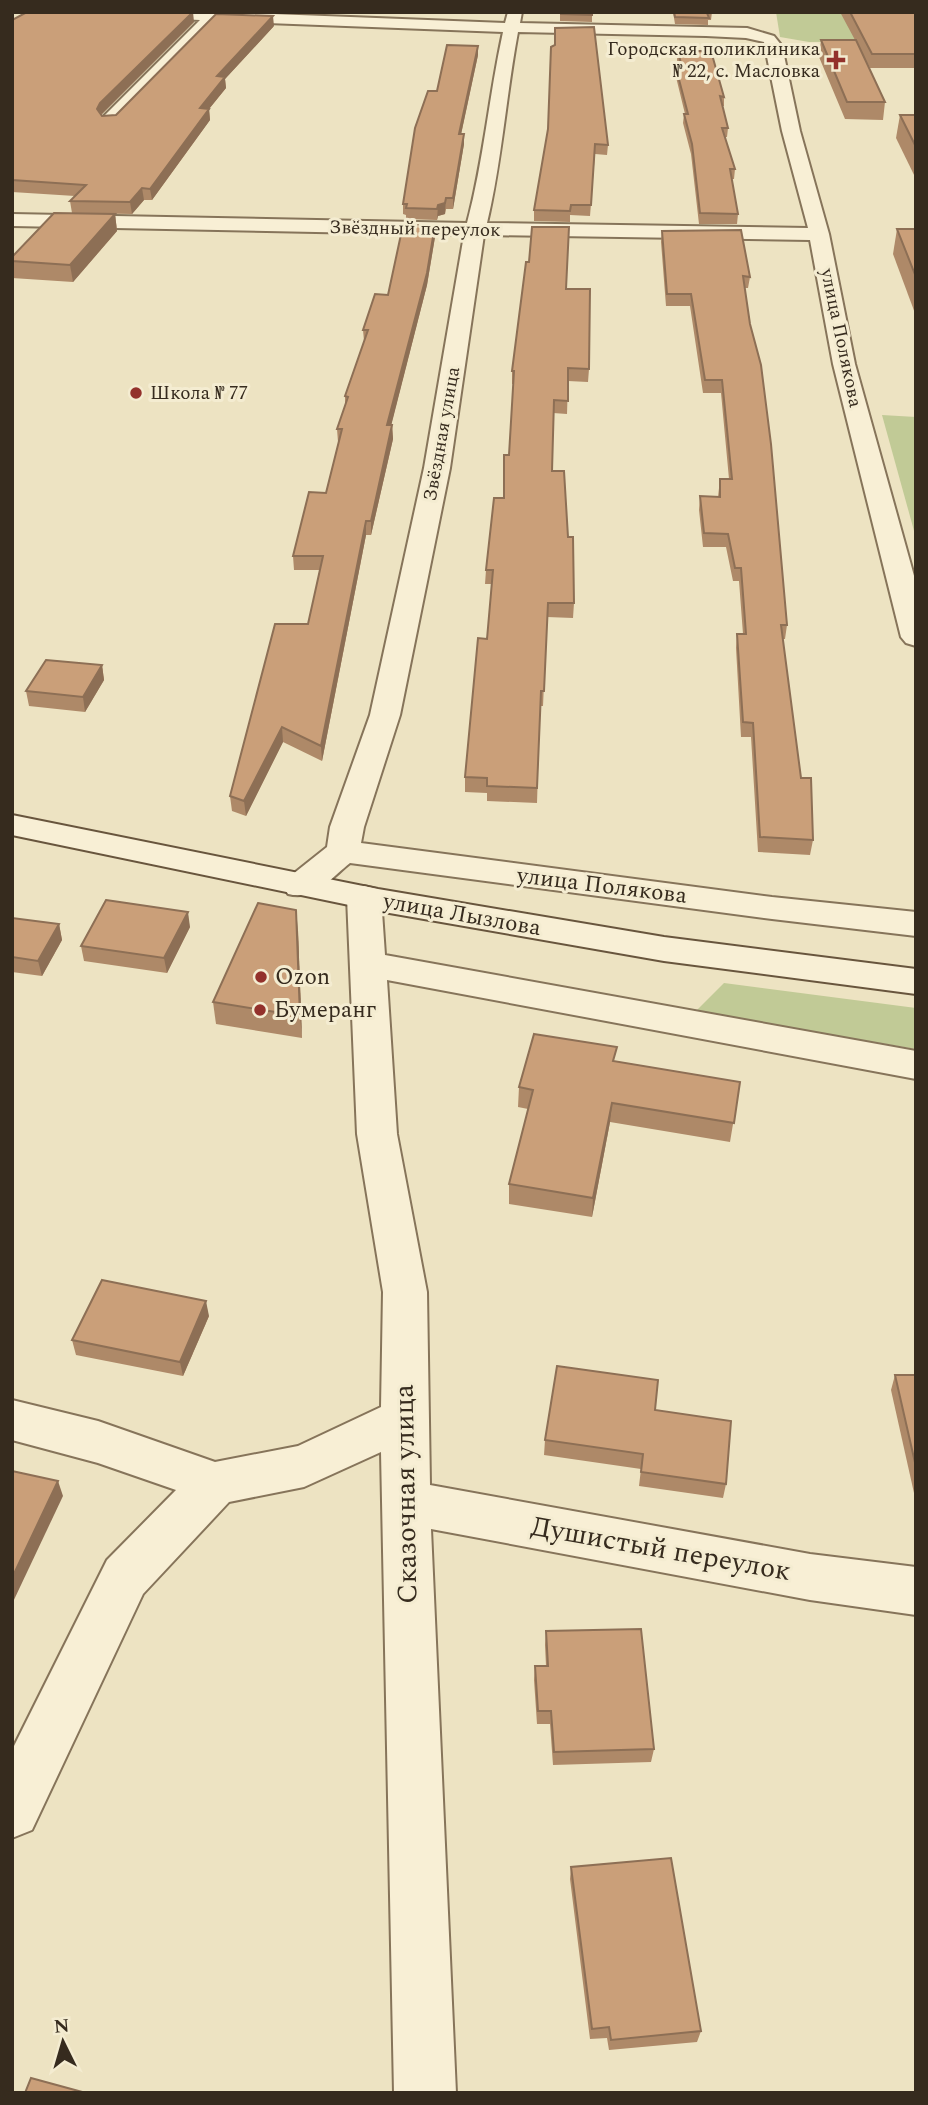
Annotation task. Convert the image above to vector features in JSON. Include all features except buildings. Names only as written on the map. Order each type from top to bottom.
[{"type":"street","points":[[112,12],[514,20]]},
{"type":"street","points":[[110,120],[214,14]]},
{"type":"street","name":"улица Полякова","points":[[514,20],[747,33],[769,39],[774,46],[791,131],[819,234],[844,364],[916,637]]},
{"type":"street","name":"Звёздная улица","points":[[342,851],[347,827],[385,715],[438,468],[475,230],[487,183],[495,137],[499,89],[514,20]]},
{"type":"street","name":"Звёздный переулок","points":[[12,220],[819,234]]},
{"type":"street","name":"улица Лызлова","points":[[12,825],[300,886],[664,949],[916,982]]},
{"type":"street","points":[[300,886],[342,851]]},
{"type":"street","name":"улица Полякова","points":[[342,851],[772,908],[916,924]]},
{"type":"street","name":"Сказочная улица","points":[[364,897],[377,1134],[405,1293],[404,1418],[408,1613],[425,2093]]},
{"type":"street","points":[[369,964],[916,1065]]},
{"type":"street","points":[[12,1420],[98,1442],[215,1483],[304,1466],[404,1418]]},
{"type":"street","points":[[12,1810],[125,1577],[215,1483]]},
{"type":"street","name":"Душистый переулок","points":[[407,1503],[810,1577],[916,1591]]},
{"type":"green space","points":[[776,12],[916,12],[889,41],[809,42],[780,37]]},
{"type":"green space","points":[[882,415],[916,417],[916,538]]},
{"type":"green space","points":[[724,983],[916,1008],[916,1049],[695,1012]]},
{"type":"place","name":"Городская поликлиника № 22, с. Масловка","points":[[836,60]]},
{"type":"place","name":"Школа № 77","points":[[136,393]]},
{"type":"place","name":"Ozon","points":[[261,977]]},
{"type":"place","name":"Бумеранг","points":[[260,1010]]}]
